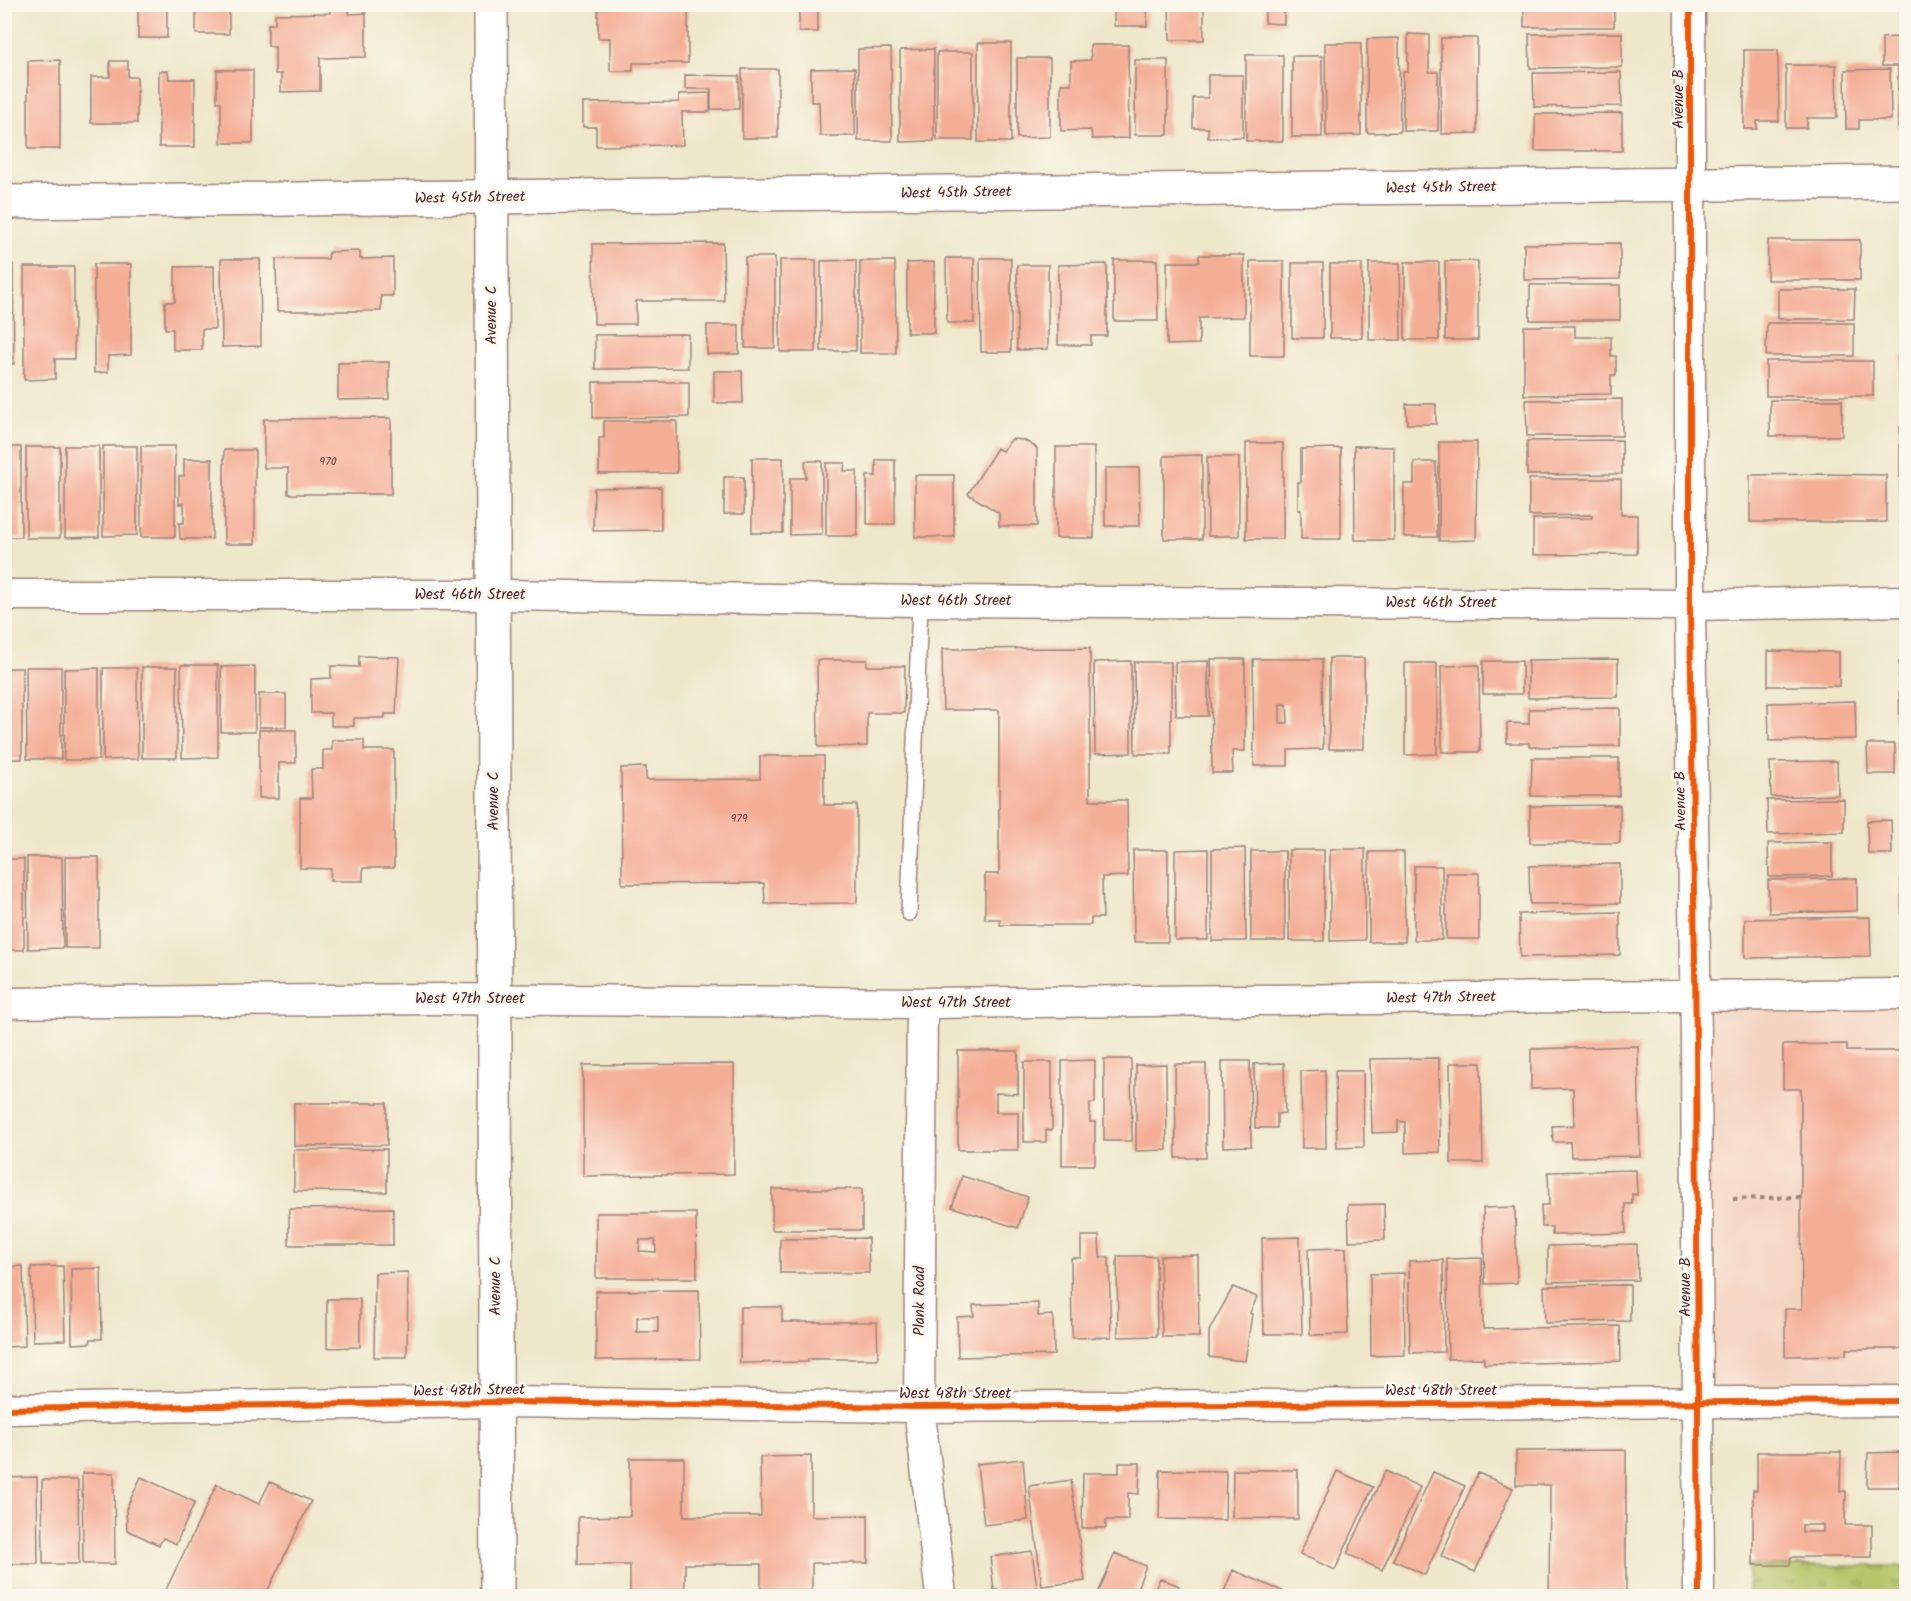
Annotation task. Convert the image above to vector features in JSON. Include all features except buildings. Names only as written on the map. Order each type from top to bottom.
[{"type":"street","name":"Avenue C","points":[[491,4],[497,1596]]},
{"type":"street","name":"Avenue B","points":[[1690,4],[1690,605],[1696,995],[1699,1596]]},
{"type":"street","name":"West 45th Street","points":[[4,202],[1906,183]]},
{"type":"street","name":"West 46th Street","points":[[4,595],[493,594],[920,601],[1690,605],[1906,601]]},
{"type":"street","name":"West 47th Street","points":[[4,1003],[495,999],[922,1003],[1906,994]]},
{"type":"street","name":"Plank Road","points":[[922,1003],[919,1407],[941,1596]]},
{"type":"street","name":"West 48th Street","points":[[4,1409],[497,1402],[919,1407],[1906,1401]]},
{"type":"lane","points":[[909,913],[920,601]]},
{"type":"path","points":[[1733,1198],[1801,1197]]},
{"type":"shaded area","points":[[1906,994],[1906,1401],[1699,1402],[1696,995]]},
{"type":"green space","points":[[1748,1566],[1906,1566],[1906,1596],[1748,1596]]},
{"type":"cycle path","points":[[1690,4],[1690,605],[1696,1040],[1699,1596]]},
{"type":"cycle path","points":[[4,1409],[497,1402],[919,1407],[1906,1401]]}]
